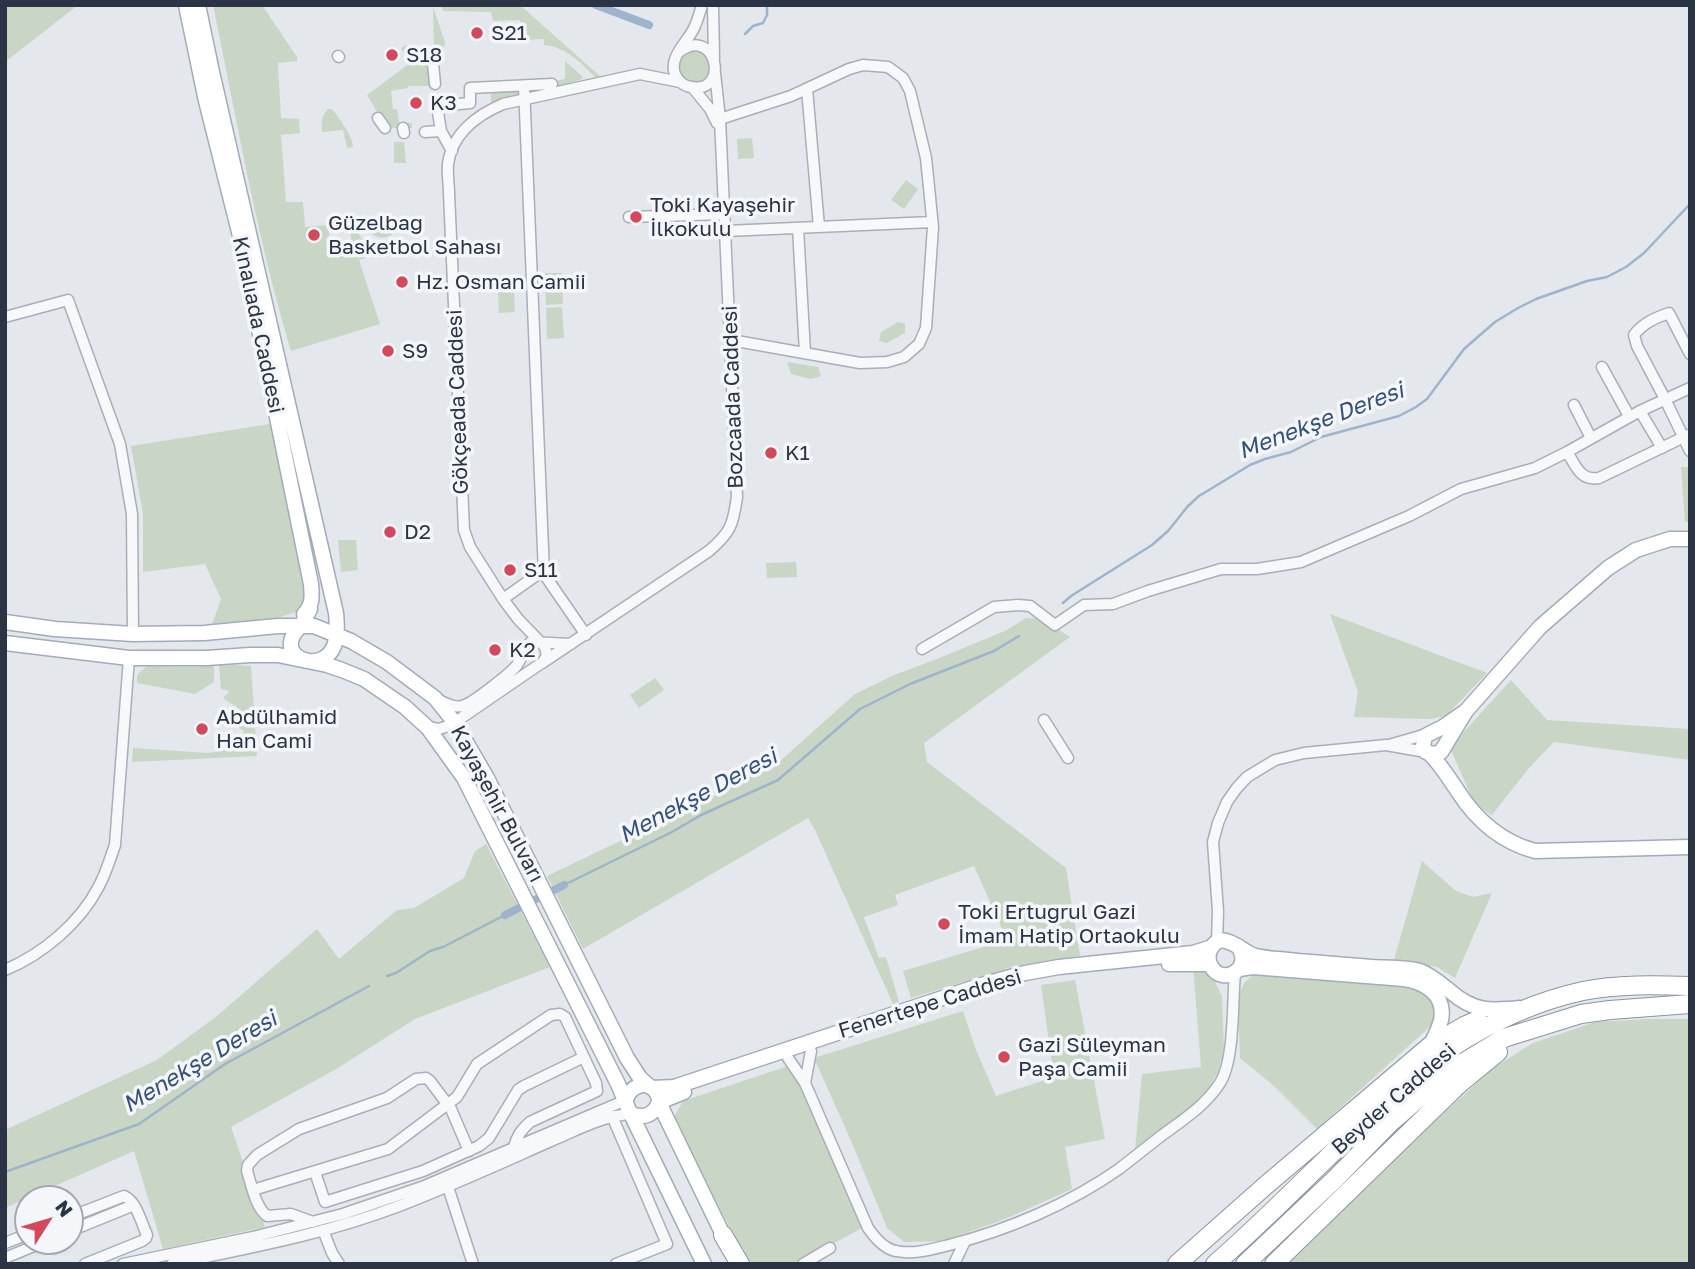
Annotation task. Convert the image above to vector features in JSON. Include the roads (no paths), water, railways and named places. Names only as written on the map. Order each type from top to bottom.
[{"type":"highway","name":"Beyder Caddesi","points":[[1215,1264],[1255,1229],[1341,1142],[1428,1065],[1472,1035],[1529,1007],[1583,991],[1632,985],[1690,986]]},
{"type":"highway","name":"Beyder Caddesi","points":[[1245,1264],[1390,1123],[1437,1082],[1504,1038],[1581,1014],[1690,1004]]},
{"type":"highway","points":[[1177,1264],[1430,1046],[1464,1026],[1529,1007]]},
{"type":"highway","points":[[1274,1264],[1459,1084],[1497,1053],[1538,1028]]},
{"type":"highway","points":[[723,1235],[737,1264]]},
{"type":"main road","name":"Kınalıada Caddesi","points":[[186,5],[206,101],[243,249],[311,584],[310,609]]},
{"type":"main road","name":"Kınalıada Caddesi","points":[[198,5],[336,613],[337,634]]},
{"type":"main road","points":[[1436,750],[1466,710],[1540,627],[1608,568],[1636,550],[1670,540],[1690,539]]},
{"type":"main road","points":[[310,609],[291,640],[291,648],[295,654],[308,661],[318,662],[330,654],[337,634]]},
{"type":"main road","points":[[278,626],[293,623],[310,609]]},
{"type":"main road","points":[[336,613],[352,637],[367,651]]},
{"type":"main road","name":"Kayaşehir Bulvarı","points":[[5,622],[55,629],[133,634],[204,633],[278,626],[314,626],[337,634],[387,662],[435,698],[455,723],[487,778],[634,1071],[654,1092],[723,1235]]},
{"type":"main road","points":[[52,649],[44,637],[47,632],[55,629]]},
{"type":"main road","points":[[169,634],[186,642],[189,648],[184,655],[170,659]]},
{"type":"main road","name":"Kayaşehir Bulvarı","points":[[5,643],[129,658],[278,655],[327,665],[364,679],[405,706],[427,727],[464,778],[625,1100]]},
{"type":"main road","points":[[1429,733],[1443,727],[1466,710]]},
{"type":"main road","points":[[1429,733],[1441,735],[1443,738],[1436,750],[1440,764],[1458,793],[1480,820],[1509,842],[1522,848],[1535,851],[1690,847]]},
{"type":"main road","points":[[1430,1046],[1442,1018],[1440,1001],[1429,987],[1415,981],[1330,969],[1253,956],[1228,941],[1215,945],[1209,951],[1213,968],[1226,975],[1253,967],[1330,969],[1405,969],[1421,972],[1457,997],[1479,1008],[1494,1010],[1529,1007]]},
{"type":"main road","points":[[1236,944],[1243,960],[1237,971]]},
{"type":"main road","name":"Fenertepe Caddesi","points":[[654,1092],[1026,973],[1193,953],[1215,945]]},
{"type":"main road","name":"Fenertepe Caddesi","points":[[654,1092],[672,1095],[738,1076],[987,992],[1038,980],[1168,964],[1213,968]]},
{"type":"main road","points":[[632,1114],[647,1116],[655,1110],[654,1092],[643,1085],[632,1089],[625,1100],[704,1264]]},
{"type":"street","points":[[680,82],[673,64],[695,26],[702,5]]},
{"type":"street","points":[[692,88],[706,85],[715,73],[713,5]]},
{"type":"street","points":[[679,52],[691,46],[699,46],[711,53],[714,59]]},
{"type":"street","points":[[432,54],[435,83]]},
{"type":"street","points":[[452,151],[461,133],[470,124],[489,110],[503,104],[640,74],[680,82],[692,88],[720,124],[849,69],[863,65],[888,67],[903,78],[911,91],[926,158],[932,222],[926,328],[919,344],[904,358],[860,363],[731,340]]},
{"type":"street","name":"Bozcaada Caddesi","points":[[455,723],[709,551],[723,540],[733,520],[737,497],[731,340],[715,73]]},
{"type":"street","points":[[452,151],[441,131],[437,106],[470,103],[470,88],[552,84]]},
{"type":"street","points":[[524,86],[544,574],[586,635]]},
{"type":"street","points":[[807,89],[819,227]]},
{"type":"street","points":[[378,118],[385,128]]},
{"type":"street","points":[[425,132],[441,131]]},
{"type":"street","name":"Gökçeada Caddesi","points":[[452,151],[448,166],[464,530],[470,547],[503,598],[517,619],[538,642]]},
{"type":"street","points":[[629,217],[725,214]]},
{"type":"street","points":[[726,231],[932,222]]},
{"type":"street","points":[[798,228],[805,354]]},
{"type":"street","points":[[5,317],[68,299],[120,444],[132,514],[133,634]]},
{"type":"street","points":[[1690,354],[1687,342],[1669,313],[1640,327],[1634,335],[1637,346],[1686,436],[1690,451]]},
{"type":"street","points":[[1602,368],[1662,448]]},
{"type":"street","points":[[922,649],[994,607],[1030,606],[1055,625],[1084,606],[1113,604],[1221,569],[1257,569],[1301,562],[1409,516],[1461,489],[1535,468],[1567,453],[1634,413],[1690,388]]},
{"type":"street","points":[[1574,405],[1591,438]]},
{"type":"street","points":[[1567,453],[1583,477],[1591,480],[1686,436]]},
{"type":"street","points":[[503,598],[544,570]]},
{"type":"street","points":[[435,698],[456,706],[466,705],[509,674],[531,642],[572,644]]},
{"type":"street","points":[[523,654],[529,664],[543,662],[547,655],[545,647],[538,642]]},
{"type":"street","points":[[5,970],[43,948],[71,923],[99,886],[107,866],[115,845],[129,658]]},
{"type":"street","points":[[466,740],[467,713]]},
{"type":"street","points":[[1044,720],[1068,758]]},
{"type":"street","points":[[427,727],[439,729],[455,723]]},
{"type":"street","points":[[1215,945],[1218,911],[1213,842],[1227,802],[1247,777],[1275,760],[1290,755],[1386,745],[1429,733]]},
{"type":"street","points":[[1386,745],[1436,750]]},
{"type":"street","points":[[1218,911],[1227,933],[1236,944]]},
{"type":"street","points":[[1213,968],[1226,982],[1233,997]]},
{"type":"street","points":[[788,1058],[804,1083],[868,1228],[876,1239],[895,1251],[932,1250],[1039,1214],[1077,1194],[1117,1170],[1195,1111],[1212,1095],[1222,1079],[1229,1059],[1237,971]]},
{"type":"street","points":[[253,1190],[388,1149],[457,1097],[477,1064],[551,1015],[560,1014],[565,1017],[596,1083],[597,1091],[530,1122],[522,1129],[514,1147]]},
{"type":"street","points":[[804,1083],[811,1051]]},
{"type":"street","points":[[315,1172],[325,1202],[423,1171],[485,1142],[518,1090],[584,1057]]},
{"type":"street","points":[[313,1222],[291,1214],[267,1216],[262,1212],[247,1171],[252,1160],[299,1129],[387,1098],[420,1078],[426,1078],[447,1104],[469,1151]]},
{"type":"street","points":[[172,1264],[253,1242],[411,1191],[625,1100]]},
{"type":"street","points":[[123,1264],[323,1230],[359,1221],[612,1116],[632,1114]]},
{"type":"street","points":[[612,1116],[667,1244],[615,1264]]},
{"type":"street","points":[[447,1186],[473,1264]]},
{"type":"street","points":[[84,1212],[124,1196],[134,1205],[147,1235],[146,1238],[85,1264]]},
{"type":"street","points":[[84,1225],[134,1205]]},
{"type":"street","points":[[323,1230],[339,1264]]},
{"type":"street","points":[[954,1264],[965,1241]]},
{"type":"street","points":[[803,1264],[830,1248]]},
{"type":"waterway","points":[[596,5],[649,25]]},
{"type":"waterway","points":[[745,34],[753,26],[763,23],[767,7]]},
{"type":"waterway","name":"Menekşe Deresi","points":[[1063,603],[1152,545],[1199,496],[1250,465],[1291,452],[1321,437],[1399,416],[1416,407],[1427,399],[1464,349],[1495,322],[1536,299],[1607,277],[1626,267],[1644,253],[1690,204]]},
{"type":"waterway","name":"Menekşe Deresi","points":[[564,885],[701,815],[778,780],[860,709],[910,684],[994,651],[1019,636]]},
{"type":"waterway","name":"Menekşe Deresi","points":[[505,915],[564,885]]},
{"type":"waterway","name":"Menekşe Deresi","points":[[387,976],[430,951],[505,915]]},
{"type":"waterway","name":"Menekşe Deresi","points":[[5,1172],[139,1124],[225,1064],[369,986]]},
{"type":"place","name":"S21","points":[[477,33]]},
{"type":"place","name":"S18","points":[[392,55]]},
{"type":"place","name":"K3","points":[[416,103]]},
{"type":"place","name":"Toki Kayaşehir İlkokulu","points":[[636,217]]},
{"type":"place","name":"Güzelbağ Basketbol Sahası","points":[[314,235]]},
{"type":"place","name":"Hz. Osman Camii","points":[[402,282]]},
{"type":"place","name":"S9","points":[[388,351]]},
{"type":"place","name":"K1","points":[[771,453]]},
{"type":"place","name":"D2","points":[[390,532]]},
{"type":"place","name":"S11","points":[[510,570]]},
{"type":"place","name":"K2","points":[[495,650]]},
{"type":"place","name":"Abdülhamid Han Cami","points":[[202,729]]},
{"type":"place","name":"Toki Ertuğrul Gazi İmam Hatip Ortaokulu","points":[[944,924]]},
{"type":"place","name":"Gazi Süleyman Paşa Camii","points":[[1004,1057]]}]
